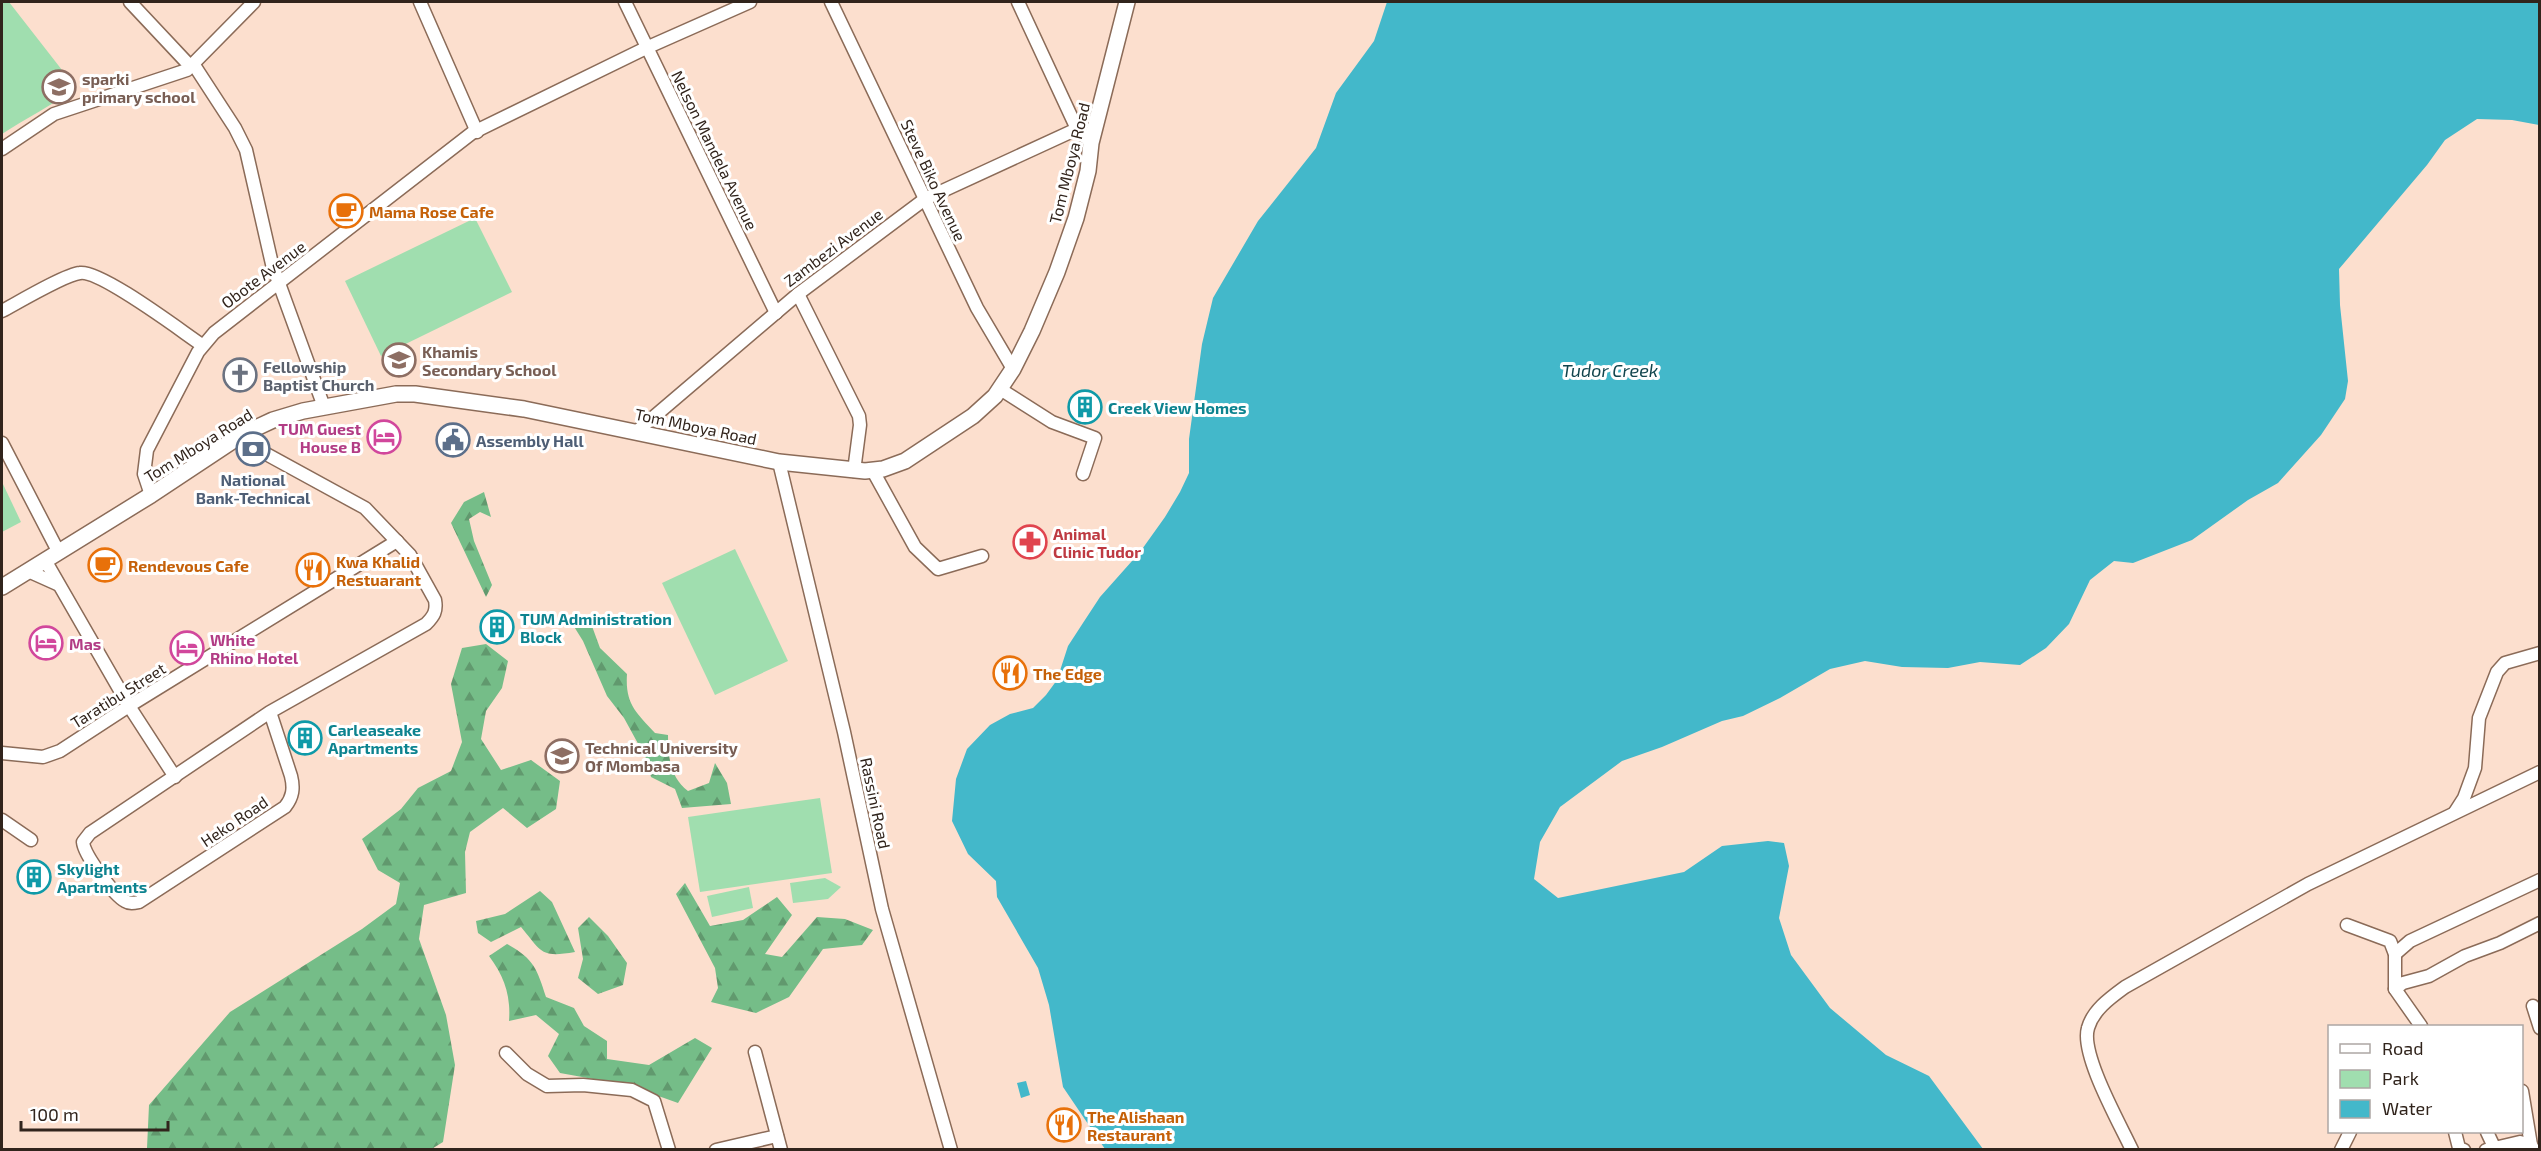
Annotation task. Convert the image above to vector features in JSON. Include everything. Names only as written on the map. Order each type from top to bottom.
[{"type":"main road","name":"Tom Mboya Road","points":[[2,587],[151,495],[237,438],[273,420],[324,407],[396,394],[415,394],[524,409],[779,462],[854,471],[873,471],[905,461],[974,416],[1014,369],[1057,272],[1076,218],[1088,171],[1091,143],[1127,2]]},
{"type":"street","points":[[129,2],[192,66],[235,128],[246,150],[278,284],[324,407]]},
{"type":"street","points":[[2,149],[54,114],[181,73],[192,66],[254,2]]},
{"type":"street","points":[[420,2],[477,132]]},
{"type":"street","name":"Nelson Mandela Avenue","points":[[625,2],[776,313]]},
{"type":"street","name":"Obote Avenue","points":[[151,495],[144,474],[147,450],[202,345],[232,318],[472,133],[646,48],[750,2]]},
{"type":"street","name":"Steve Biko Avenue","points":[[831,2],[976,308],[1014,369]]},
{"type":"street","points":[[1018,2],[1077,129],[1091,143]]},
{"type":"street","name":"Zambezi Avenue","points":[[636,432],[798,294],[925,199],[1077,129]]},
{"type":"street","points":[[2,311],[72,275],[88,273],[121,290],[202,345]]},
{"type":"street","points":[[798,294],[859,416],[860,425],[854,471]]},
{"type":"street","points":[[1000,388],[1052,422],[1095,438],[1083,474]]},
{"type":"street","points":[[237,438],[365,508],[410,555],[435,600],[437,608],[434,616],[426,624],[270,712]]},
{"type":"street","points":[[2,443],[58,551]]},
{"type":"street","name":"Rassini Road","points":[[779,462],[844,732],[882,909],[951,1149]]},
{"type":"street","points":[[873,471],[915,547],[938,569],[982,556]]},
{"type":"street","name":"Taratibu Street","points":[[2,753],[43,757],[51,755],[397,541]]},
{"type":"street","points":[[45,560],[129,706],[175,777]]},
{"type":"street","points":[[28,571],[57,584]]},
{"type":"street","points":[[2454,813],[2464,798],[2475,768],[2479,718],[2496,672],[2505,663],[2540,653]]},
{"type":"street","name":"Heko Road","points":[[270,712],[291,776],[293,786],[290,802],[139,902],[129,903],[109,884],[86,852],[83,842],[102,822],[175,777],[270,712]]},
{"type":"street","points":[[2132,1149],[2095,1070],[2086,1039],[2093,1017],[2109,999],[2124,987],[2277,900],[2540,771]]},
{"type":"street","points":[[2,820],[31,840]]},
{"type":"street","points":[[2395,954],[2410,941],[2540,880]]},
{"type":"street","points":[[2395,989],[2403,983],[2429,976],[2465,956],[2500,943],[2540,923]]},
{"type":"street","points":[[2347,925],[2390,941],[2395,954],[2395,989],[2420,1025]]},
{"type":"street","points":[[2533,1006],[2540,1028]]},
{"type":"street","points":[[756,1052],[781,1149]]},
{"type":"street","points":[[506,1053],[527,1074],[547,1086],[583,1085],[632,1090],[654,1101],[669,1149]]},
{"type":"street","points":[[2523,1097],[2532,1147]]},
{"type":"street","points":[[2341,1149],[2349,1133]]},
{"type":"street","points":[[2455,1133],[2459,1148],[2464,1149]]},
{"type":"street","points":[[2487,1133],[2490,1148],[2520,1142],[2532,1147]]},
{"type":"street","points":[[716,1149],[777,1136]]},
{"type":"green space","points":[[2,2],[9,2],[76,88],[2,134]]},
{"type":"green space","points":[[475,218],[512,292],[381,356],[345,281]]},
{"type":"green space","points":[[2,482],[21,522],[2,532]]},
{"type":"green space","points":[[484,492],[491,517],[480,512],[469,519],[474,541],[492,585],[486,597],[451,523],[464,502]]},
{"type":"green space","points":[[735,549],[788,661],[715,695],[662,583]]},
{"type":"green space","points":[[589,618],[600,648],[627,674],[628,693],[637,713],[655,733],[668,735],[671,766],[677,779],[688,791],[709,783],[715,763],[727,783],[731,804],[682,808],[675,789],[651,777],[647,760],[624,718],[607,696],[583,641],[573,625]]},
{"type":"green space","points":[[486,644],[508,661],[502,688],[486,711],[481,739],[501,770],[531,760],[560,781],[556,809],[527,828],[503,808],[470,832],[465,852],[466,893],[424,905],[419,939],[446,1015],[455,1065],[443,1142],[430,1150],[144,1149],[147,1148],[149,1105],[230,1012],[362,929],[396,904],[400,883],[378,870],[362,839],[401,809],[418,788],[451,771],[462,742],[451,684],[462,648]]},
{"type":"green space","points":[[820,798],[832,873],[700,892],[688,817]]},
{"type":"green space","points":[[825,878],[841,887],[828,899],[793,903],[790,883]]},
{"type":"green space","points":[[685,883],[710,926],[743,920],[777,897],[792,915],[765,954],[782,957],[817,917],[845,919],[873,930],[862,945],[823,949],[789,997],[756,1013],[711,1002],[718,988],[715,968],[676,894]]},
{"type":"green space","points":[[749,887],[753,908],[712,917],[707,896]]},
{"type":"green space","points":[[540,891],[552,902],[575,952],[555,954],[543,951],[521,927],[491,942],[478,933],[476,921],[505,914]]},
{"type":"green space","points":[[589,917],[608,936],[627,963],[623,985],[598,994],[578,978],[583,959],[578,928]]},
{"type":"green space","points":[[507,944],[529,960],[540,979],[546,997],[574,1008],[584,1026],[607,1041],[607,1059],[649,1065],[695,1038],[712,1048],[678,1103],[620,1085],[560,1073],[548,1056],[559,1034],[536,1015],[509,1021],[509,1003],[505,986],[489,956]]},
{"type":"water","name":"Tudor Creek","points":[[1387,2],[2539,2],[2539,125],[2512,120],[2477,119],[2445,140],[2427,165],[2339,269],[2340,305],[2348,381],[2345,399],[2321,435],[2278,483],[2248,500],[2192,540],[2133,563],[2114,561],[2090,580],[2069,624],[2046,648],[2020,665],[1980,662],[1948,668],[1902,667],[1865,661],[1830,669],[1743,716],[1722,721],[1662,747],[1622,761],[1560,807],[1540,842],[1534,879],[1558,898],[1684,872],[1722,846],[1768,841],[1784,843],[1789,866],[1779,918],[1791,955],[1830,1008],[1886,1055],[1929,1076],[1983,1149],[1105,1149],[1063,1087],[1049,1005],[1038,968],[997,897],[996,881],[968,854],[952,821],[956,779],[967,749],[990,725],[1010,714],[1033,708],[1046,695],[1057,680],[1068,646],[1100,597],[1140,552],[1180,492],[1189,473],[1189,439],[1202,344],[1213,298],[1258,221],[1316,148],[1336,93],[1374,41]]},
{"type":"water","points":[[1026,1081],[1030,1095],[1021,1098],[1017,1083]]},
{"type":"place","name":"sparki primary school","points":[[59,87]]},
{"type":"place","name":"Mama Rose Cafe","points":[[346,211]]},
{"type":"place","name":"Khamis Secondary School","points":[[399,360]]},
{"type":"place","name":"Fellowship Baptist Church","points":[[240,375]]},
{"type":"place","name":"Creek View Homes","points":[[1085,407]]},
{"type":"place","name":"TUM Guest House B","points":[[384,437]]},
{"type":"place","name":"Assembly Hall","points":[[453,440]]},
{"type":"place","name":"National Bank-Technical","points":[[253,449]]},
{"type":"place","name":"Animal Clinic Tudor","points":[[1030,542]]},
{"type":"place","name":"Rendevous Cafe","points":[[105,565]]},
{"type":"place","name":"Kwa Khalid Restuarant","points":[[313,570]]},
{"type":"place","name":"TUM Administration Block","points":[[497,627]]},
{"type":"place","name":"Mas","points":[[46,643]]},
{"type":"place","name":"White Rhino Hotel","points":[[187,648]]},
{"type":"place","name":"The Edge","points":[[1010,673]]},
{"type":"place","name":"Carleaseake Apartments","points":[[305,738]]},
{"type":"place","name":"Technical University Of Mombasa","points":[[562,756]]},
{"type":"place","name":"Skylight Apartments","points":[[34,877]]},
{"type":"place","name":"The Alishaan Restaurant","points":[[1064,1125]]}]
